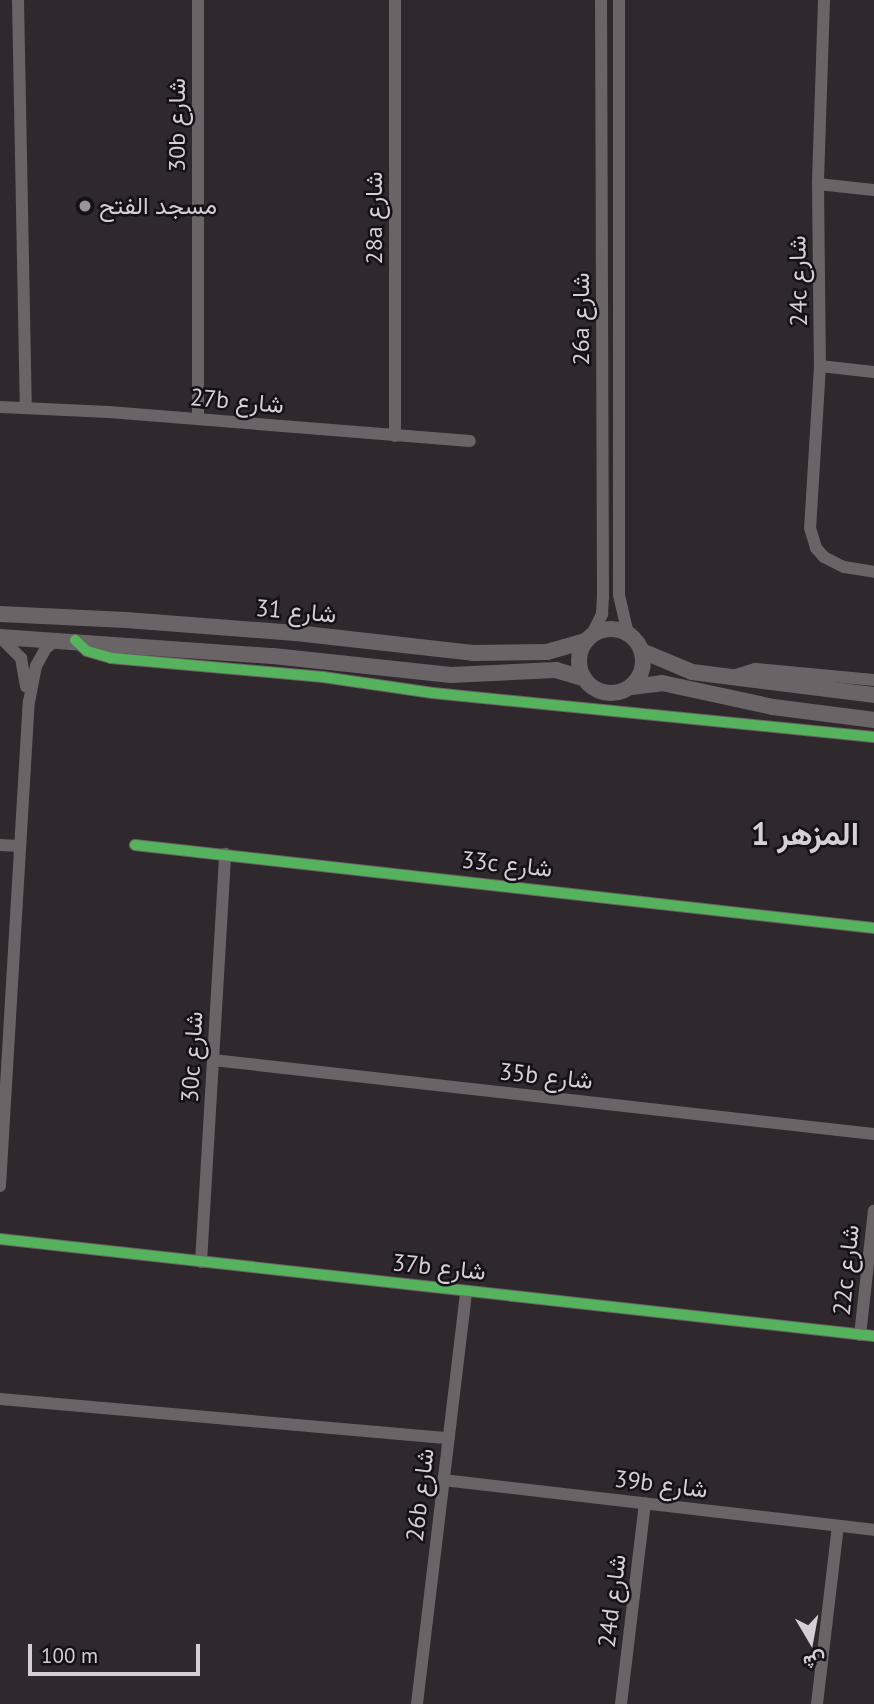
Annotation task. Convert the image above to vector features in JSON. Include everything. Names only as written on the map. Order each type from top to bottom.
[{"type":"street","points":[[18,0],[26,408]]},
{"type":"street","name":"30b شارع","points":[[198,0],[198,419]]},
{"type":"street","name":"28a شارع","points":[[395,0],[395,436]]},
{"type":"street","name":"26a شارع","points":[[588,639],[602,614],[603,597],[601,0]]},
{"type":"street","name":"26a شارع","points":[[619,0],[619,595],[628,634]]},
{"type":"street","name":"24c شارع","points":[[824,0],[818,184],[820,366],[810,528],[817,548],[824,557],[844,567],[874,572]]},
{"type":"street","points":[[818,184],[874,190]]},
{"type":"street","points":[[820,366],[874,372]]},
{"type":"street","name":"27b شارع","points":[[0,407],[470,440]]},
{"type":"street","name":"شارع 31","points":[[0,614],[296,633],[472,653],[547,652],[588,639]]},
{"type":"street","points":[[874,695],[728,678],[678,668],[642,652],[628,634],[605,629],[588,639],[579,655],[583,678],[601,692],[617,693],[631,687],[662,683],[773,707],[874,720]]},
{"type":"street","points":[[0,637],[12,646],[24,665],[29,702]]},
{"type":"street","name":"شارع 31","points":[[0,637],[75,640],[451,675],[555,670],[583,678]]},
{"type":"street","points":[[0,1186],[29,702],[36,666],[47,648],[57,640]]},
{"type":"street","points":[[75,640],[87,651],[111,658],[323,677],[413,691],[874,737]]},
{"type":"street","points":[[631,687],[643,667],[642,652]]},
{"type":"street","points":[[728,678],[756,669],[874,680]]},
{"type":"street","points":[[0,845],[20,846]]},
{"type":"street","name":"33c شارع","points":[[135,845],[874,928]]},
{"type":"street","name":"30c شارع","points":[[201,1262],[225,854]]},
{"type":"street","name":"35b شارع","points":[[213,1060],[874,1134]]},
{"type":"street","name":"22c شارع","points":[[860,1335],[874,1210]]},
{"type":"street","name":"37b شارع","points":[[0,1240],[874,1336]]},
{"type":"street","name":"26b شارع","points":[[417,1704],[466,1291]]},
{"type":"street","points":[[0,1399],[448,1438]]},
{"type":"street","name":"39b شارع","points":[[443,1480],[874,1530]]},
{"type":"street","name":"24d شارع","points":[[621,1704],[645,1503]]},
{"type":"street","points":[[817,1704],[838,1526]]},
{"type":"cycle path","points":[[75,640],[87,651],[111,658],[323,677],[433,693],[874,737]]},
{"type":"cycle path","points":[[135,845],[874,928]]},
{"type":"cycle path","points":[[0,1239],[874,1336]]},
{"type":"place","name":"مسجد الفتح","points":[[85,206]]},
{"type":"district","name":"المزهر 1","points":[[805,833]]}]
